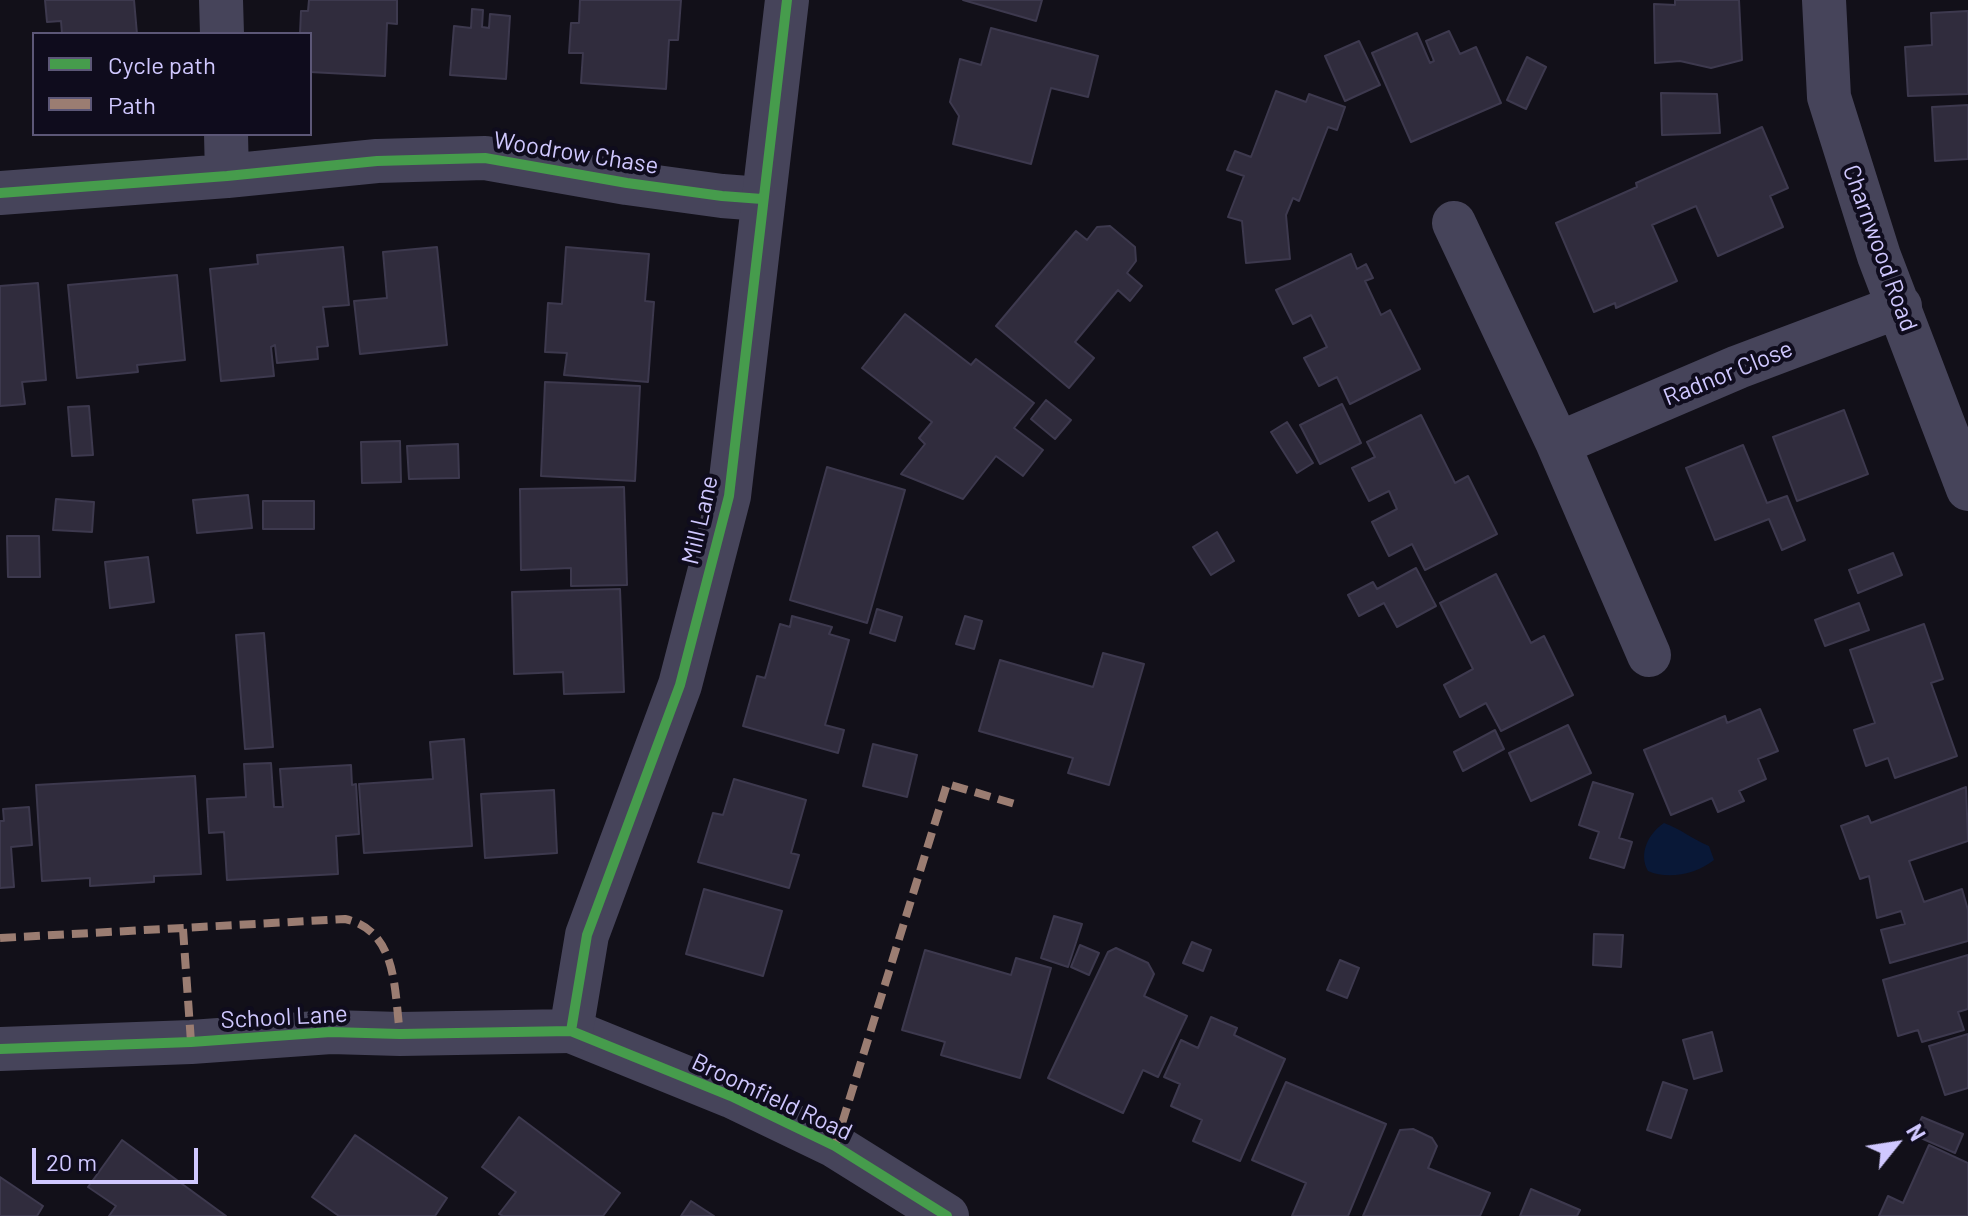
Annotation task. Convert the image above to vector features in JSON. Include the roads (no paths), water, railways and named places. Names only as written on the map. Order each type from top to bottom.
[{"type":"street","points":[[221,0],[222,32]]},
{"type":"street","name":"Mill Lane","points":[[571,1031],[587,935],[680,685],[729,496],[787,0]]},
{"type":"street","name":"Charnwood Road","points":[[1824,0],[1829,97],[1863,209],[1968,489]]},
{"type":"street","name":"Woodrow Chase","points":[[0,193],[226,155],[377,161],[485,158],[627,183],[762,199]]},
{"type":"street","points":[[1454,223],[1558,444],[1649,655]]},
{"type":"street","name":"Radnor Close","points":[[1558,444],[1738,367],[1900,306]]},
{"type":"street","name":"School Lane","points":[[0,1049],[191,1042],[331,1032],[571,1031]]},
{"type":"street","name":"Broomfield Road","points":[[571,1031],[731,1096],[835,1146],[947,1216]]},
{"type":"water","points":[[1664,823],[1709,846],[1714,860],[1682,874],[1664,875],[1648,871],[1644,857],[1647,844]]}]
